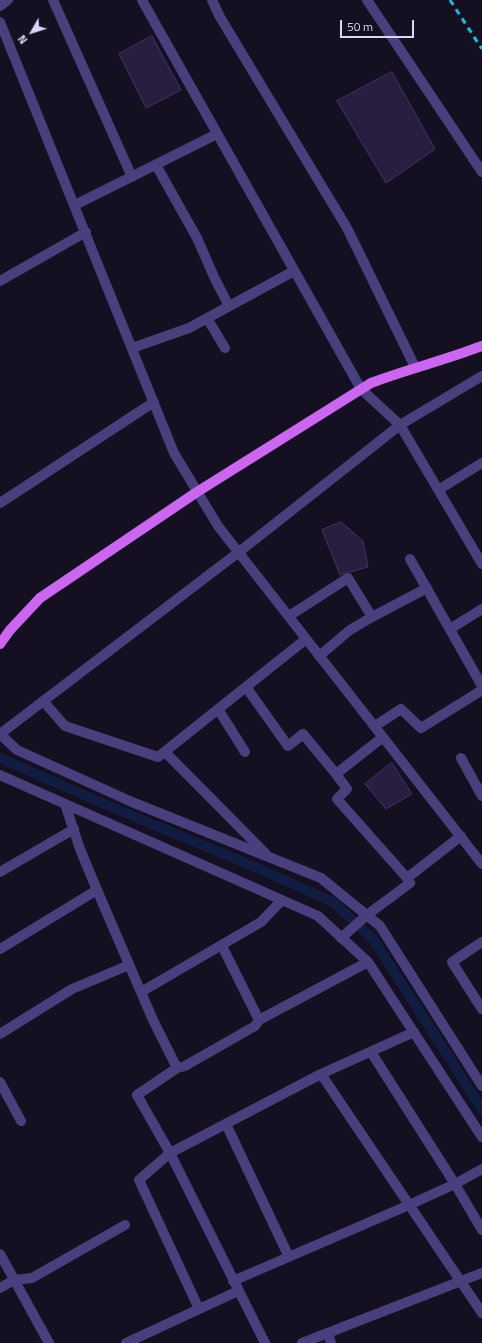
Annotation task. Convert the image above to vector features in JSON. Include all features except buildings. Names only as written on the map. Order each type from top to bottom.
[{"type":"main road","points":[[0,644],[10,630],[40,598],[197,492],[371,382],[482,346]]},
{"type":"street","points":[[0,6],[8,0]]},
{"type":"street","points":[[53,0],[132,177]]},
{"type":"street","points":[[142,0],[361,389],[400,425],[482,564]]},
{"type":"street","points":[[212,0],[220,17],[274,109],[347,228],[415,367]]},
{"type":"street","points":[[367,0],[482,172]]},
{"type":"street","points":[[0,22],[174,453],[218,526],[460,836],[478,850],[482,864]]},
{"type":"street","points":[[75,205],[217,134]]},
{"type":"street","points":[[156,165],[197,238],[229,306]]},
{"type":"street","points":[[0,281],[86,232]]},
{"type":"street","points":[[132,348],[189,328],[294,271]]},
{"type":"street","points":[[207,318],[225,348]]},
{"type":"street","points":[[482,376],[400,425],[239,552],[0,734],[17,750],[132,802],[321,878],[380,926],[482,1086]]},
{"type":"street","points":[[0,503],[154,402]]},
{"type":"street","points":[[438,490],[482,463]]},
{"type":"street","points":[[410,559],[482,686]]},
{"type":"street","points":[[289,616],[348,578],[372,617]]},
{"type":"street","points":[[320,656],[350,630],[427,588]]},
{"type":"street","points":[[450,630],[482,609]]},
{"type":"street","points":[[44,702],[65,726],[158,757],[306,639]]},
{"type":"street","points":[[246,687],[288,746],[303,734],[347,789],[337,799],[410,883],[367,915],[341,938]]},
{"type":"street","points":[[375,726],[401,709],[421,728],[482,690]]},
{"type":"street","points":[[218,709],[245,752]]},
{"type":"street","points":[[336,774],[383,737]]},
{"type":"street","points":[[164,752],[270,858]]},
{"type":"street","points":[[462,758],[482,796]]},
{"type":"street","points":[[0,775],[318,916],[368,962],[482,1137]]},
{"type":"street","points":[[65,804],[80,849],[97,890],[153,1020],[177,1068]]},
{"type":"street","points":[[0,872],[74,829]]},
{"type":"street","points":[[407,878],[460,836]]},
{"type":"street","points":[[0,949],[97,890]]},
{"type":"street","points":[[141,992],[261,922],[282,900]]},
{"type":"street","points":[[482,942],[452,962],[482,1009]]},
{"type":"street","points":[[222,946],[259,1020]]},
{"type":"street","points":[[265,1343],[170,1153],[137,1095],[177,1068],[185,1066],[255,1026],[259,1020],[368,962]]},
{"type":"street","points":[[0,1034],[72,989],[129,965]]},
{"type":"street","points":[[199,1310],[139,1180],[170,1153],[321,1074],[414,1032]]},
{"type":"street","points":[[371,1052],[455,1184],[482,1230]]},
{"type":"street","points":[[321,1074],[482,1313]]},
{"type":"street","points":[[0,1082],[21,1121]]},
{"type":"street","points":[[226,1124],[289,1257]]},
{"type":"street","points":[[234,1281],[409,1205],[455,1184],[482,1169]]},
{"type":"street","points":[[0,1288],[14,1280],[32,1278],[126,1225]]},
{"type":"street","points":[[0,1254],[49,1343]]},
{"type":"street","points":[[302,1343],[329,1338],[460,1281],[482,1273]]},
{"type":"street","points":[[126,1343],[238,1291]]},
{"type":"waterway","points":[[0,758],[333,902],[373,939],[482,1109]]},
{"type":"railway","points":[[450,0],[482,49]]}]
